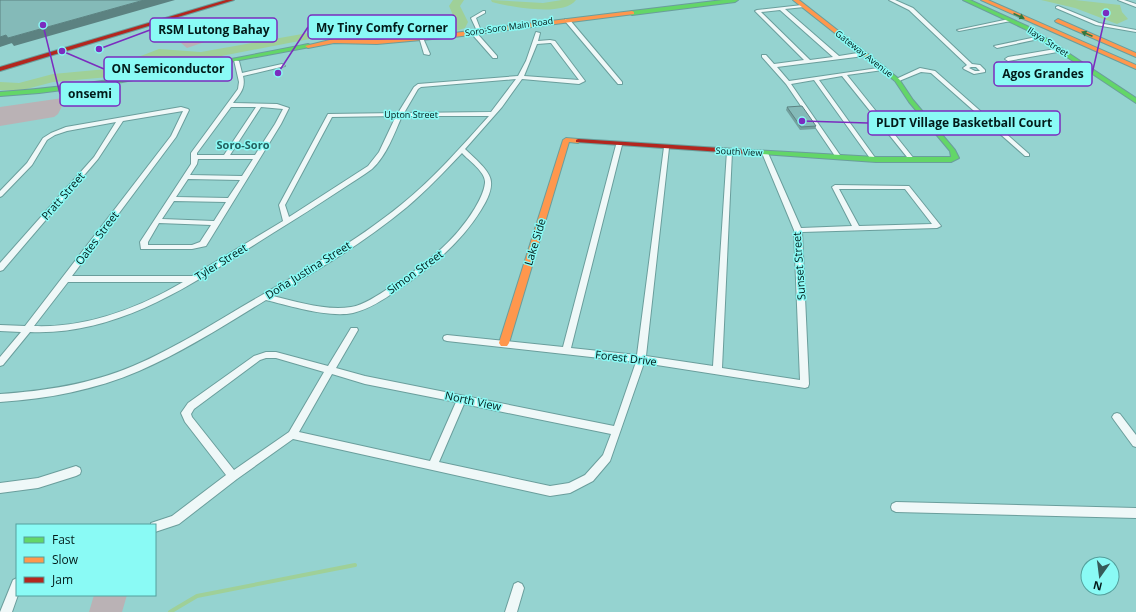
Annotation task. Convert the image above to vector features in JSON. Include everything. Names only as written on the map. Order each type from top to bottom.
[{"type":"main road","points":[[0,70],[231,0]]},
{"type":"main road","name":"Soro-Soro Main Road","points":[[0,94],[40,92],[236,61],[334,40],[368,42],[421,38],[735,0]]},
{"type":"main road","points":[[984,0],[1136,67]]},
{"type":"main road","name":"Ilaya Street","points":[[970,2],[1028,28],[1136,101]]},
{"type":"main road","name":"Gateway Avenue","points":[[799,3],[897,80],[911,101],[956,155],[955,158],[951,160],[913,161]]},
{"type":"main road","points":[[1051,18],[1136,55]]},
{"type":"main road","name":"South View","points":[[566,140],[729,152],[913,161]]},
{"type":"main road","name":"Lake Side","points":[[504,343],[566,140]]},
{"type":"street","points":[[891,0],[911,9],[970,65]]},
{"type":"street","points":[[1120,0],[1136,6]]},
{"type":"street","points":[[799,3],[781,8],[757,11],[808,61]]},
{"type":"street","points":[[1058,7],[1098,24],[1136,31]]},
{"type":"street","points":[[781,8],[837,57]]},
{"type":"street","points":[[483,12],[473,18],[476,32],[495,57]]},
{"type":"street","points":[[567,20],[620,83]]},
{"type":"street","points":[[959,30],[1009,20]]},
{"type":"street","name":"Doña Justina Street","points":[[0,398],[53,392],[120,375],[171,352],[340,252],[393,214],[438,176],[462,150],[513,90],[521,78],[532,54],[538,33]]},
{"type":"street","points":[[997,46],[1041,37]]},
{"type":"street","points":[[421,38],[427,54]]},
{"type":"street","points":[[521,78],[582,81],[553,42],[535,43]]},
{"type":"street","points":[[1008,59],[1061,50]]},
{"type":"street","points":[[774,66],[864,54]]},
{"type":"street","points":[[764,56],[788,82],[840,158]]},
{"type":"street","points":[[230,105],[281,106],[286,108],[278,124],[200,246],[144,247],[144,242],[156,221],[194,164],[194,153],[230,105],[242,85],[236,61]]},
{"type":"street","points":[[240,75],[282,66]]},
{"type":"street","points":[[788,82],[844,75],[883,68]]},
{"type":"street","points":[[897,80],[920,70],[929,70],[933,72],[1027,155]]},
{"type":"street","points":[[844,75],[913,161]]},
{"type":"street","name":"Tyler Street","points":[[0,328],[27,330],[69,328],[112,318],[155,301],[287,221],[374,164],[382,154],[399,116],[416,88],[420,85],[521,78]]},
{"type":"street","points":[[816,79],[874,160]]},
{"type":"street","points":[[226,158],[260,105]]},
{"type":"street","name":"Oates Street","points":[[0,363],[27,330],[174,136],[185,109],[121,119]]},
{"type":"street","name":"Upton Street","points":[[287,221],[282,205],[330,115],[399,116],[492,114]]},
{"type":"street","points":[[0,194],[30,164],[47,138],[62,130],[121,119]]},
{"type":"street","name":"Pratt Street","points":[[0,268],[96,158],[121,119]]},
{"type":"street","points":[[566,351],[619,144]]},
{"type":"street","points":[[292,435],[550,491],[570,488],[589,478],[608,458],[641,359],[666,148]]},
{"type":"street","name":"Simon Street","points":[[264,298],[332,310],[350,310],[360,308],[377,299],[440,255],[456,238],[484,200],[488,190],[489,180],[487,175],[462,150]]},
{"type":"street","points":[[717,371],[729,152]]},
{"type":"street","name":"Sunset Street","points":[[765,153],[798,230],[805,384]]},
{"type":"street","points":[[194,157],[257,157]]},
{"type":"street","points":[[185,177],[244,178]]},
{"type":"street","points":[[798,230],[937,226],[907,187],[835,187],[857,228]]},
{"type":"street","points":[[171,199],[230,200]]},
{"type":"street","points":[[156,221],[216,223]]},
{"type":"street","points":[[66,279],[193,279]]},
{"type":"street","points":[[156,527],[175,520],[233,476],[292,435],[354,330]]},
{"type":"street","name":"Forest Drive","points":[[447,338],[641,359],[805,384]]},
{"type":"street","name":"North View","points":[[233,476],[188,419],[186,413],[191,406],[257,358],[266,355],[276,355],[365,380],[617,431]]},
{"type":"street","points":[[433,466],[462,399]]},
{"type":"street","points":[[1117,416],[1136,443]]},
{"type":"street","points":[[0,488],[38,483],[76,471]]},
{"type":"street","points":[[896,507],[1136,513]]},
{"type":"street","points":[[6,612],[16,587]]},
{"type":"street","points":[[511,612],[518,588]]},
{"type":"shaded area","points":[[1041,0],[1075,0],[1120,5],[1122,12],[1128,19],[1117,24],[1075,8]]},
{"type":"shaded area","points":[[210,18],[231,33],[187,48],[167,31]]},
{"type":"shaded area","points":[[63,98],[65,100],[58,114],[54,117],[0,126],[0,107]]},
{"type":"shaded area","points":[[94,596],[127,596],[122,612],[89,612]]},
{"type":"building","points":[[0,0],[144,0],[8,38],[6,35],[0,37]]},
{"type":"building","points":[[802,106],[816,126],[801,127],[787,107]]},
{"type":"waterway","points":[[0,86],[19,87],[53,78],[109,73],[159,53],[201,56],[325,33],[349,36],[383,35],[405,31],[456,28],[461,26],[462,22],[454,6],[459,0]]},
{"type":"waterway","points":[[496,0],[543,7],[562,4],[571,0]]},
{"type":"waterway","points":[[170,612],[197,596],[355,565]]},
{"type":"traffic: fast","points":[[632,13],[735,0]]},
{"type":"traffic: fast","points":[[966,0],[1027,28],[1136,101]]},
{"type":"traffic: fast","points":[[0,94],[117,82],[308,46]]},
{"type":"traffic: fast","points":[[751,152],[901,160],[951,160],[955,158],[953,151],[911,101],[897,80],[876,63]]},
{"type":"traffic: slow","points":[[796,0],[876,63]]},
{"type":"traffic: slow","points":[[984,0],[1136,67]]},
{"type":"traffic: slow","points":[[308,46],[334,41],[377,42],[454,35],[632,13]]},
{"type":"traffic: slow","points":[[1058,21],[1136,55]]},
{"type":"traffic: slow","points":[[504,343],[566,140],[578,141]]},
{"type":"traffic: jam","points":[[0,69],[231,0]]},
{"type":"traffic: jam","points":[[578,141],[751,152]]},
{"type":"place","name":"Agos Grandes","points":[[1106,13]]},
{"type":"place","name":"onsemi","points":[[43,25]]},
{"type":"place","name":"RSM Lutong Bahay","points":[[99,49]]},
{"type":"place","name":"ON Semiconductor","points":[[62,51]]},
{"type":"place","name":"My Tiny Comfy Corner","points":[[278,73]]},
{"type":"place","name":"PLDT Village Basketball Court","points":[[802,121]]},
{"type":"district","name":"Soro-Soro","points":[[243,145]]}]
